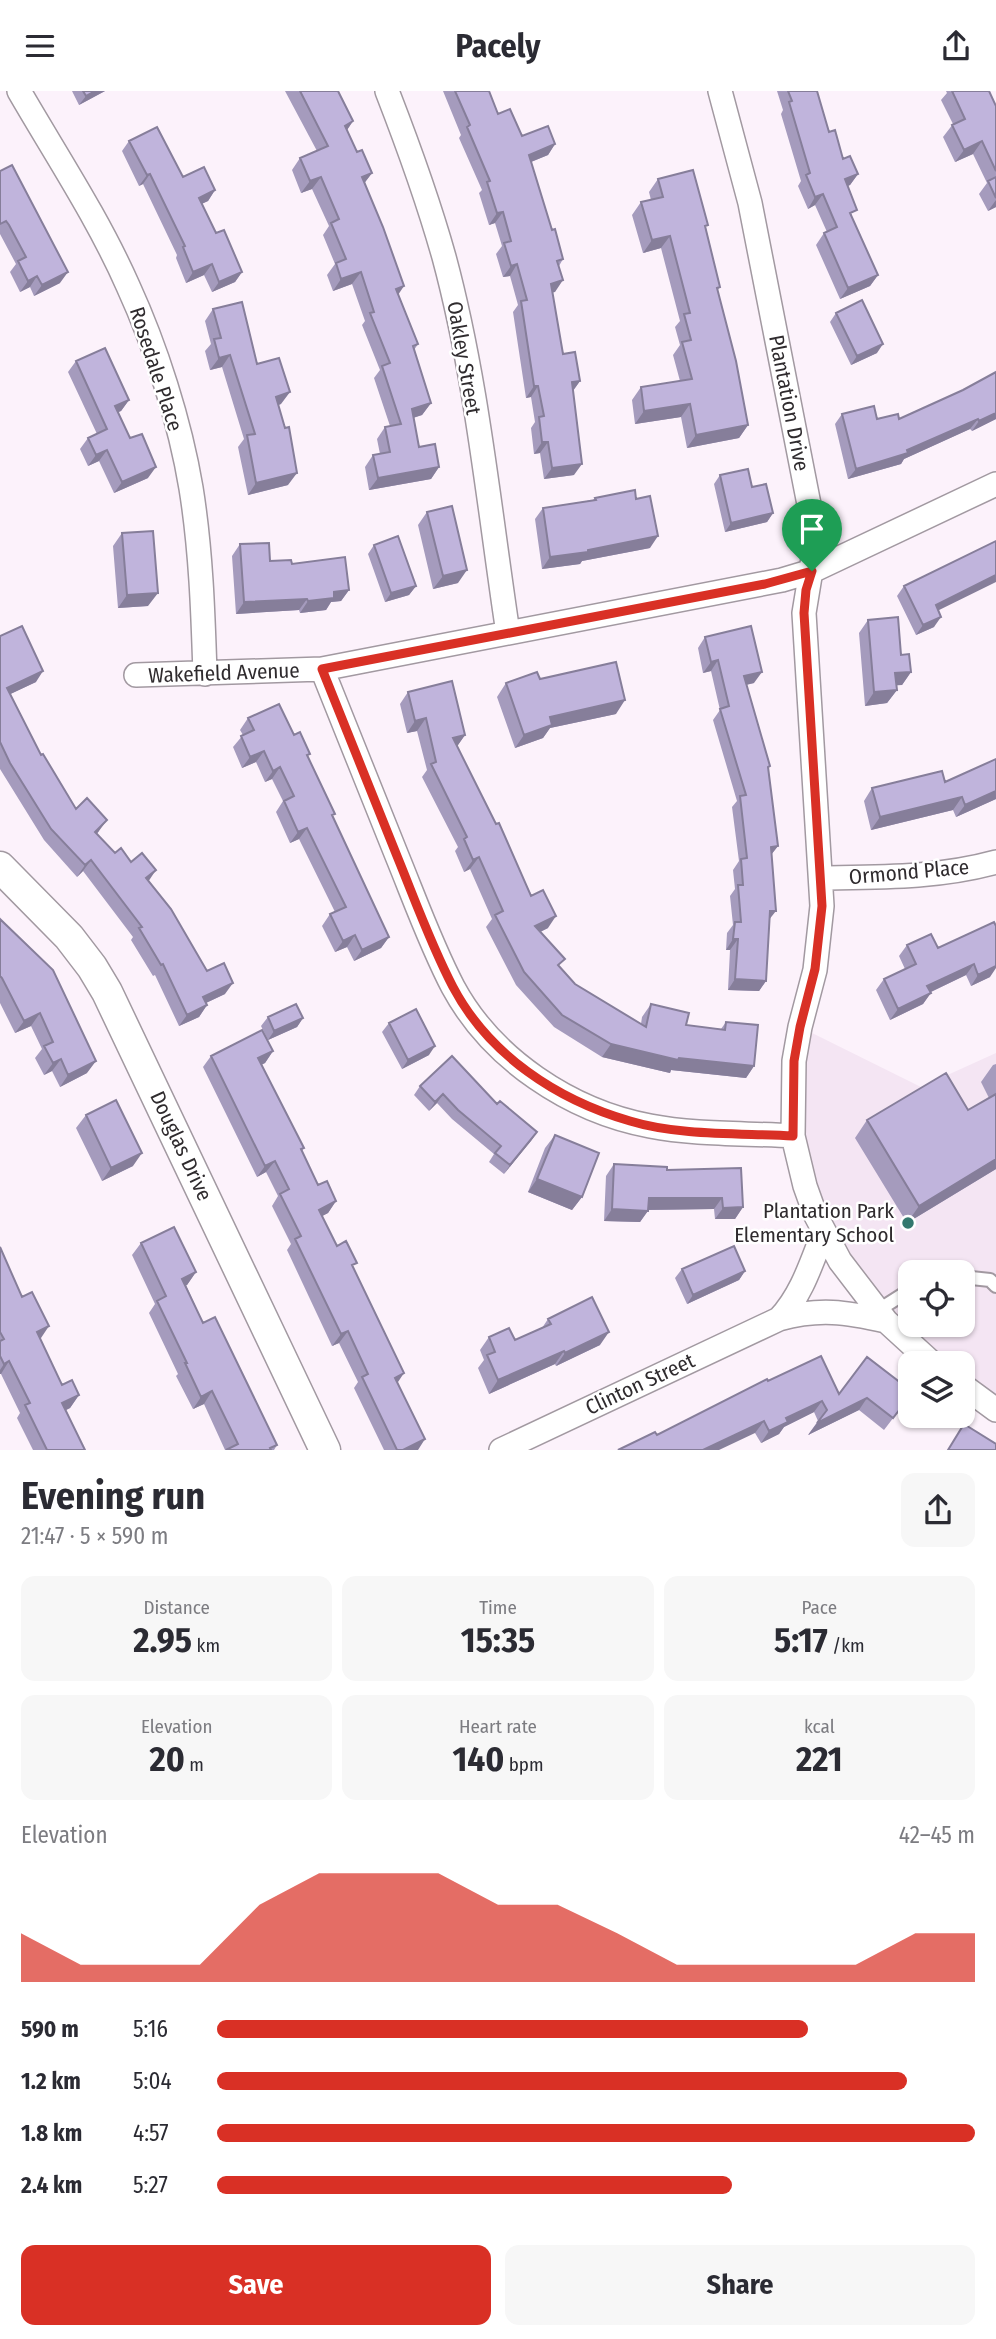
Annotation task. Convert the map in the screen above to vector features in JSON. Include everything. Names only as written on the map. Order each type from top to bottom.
[{"type":"street","name":"Rosedale Place","points":[[19,91],[109,247],[129,287],[165,389],[191,487],[202,587],[205,674]]},
{"type":"street","name":"Oakley Street","points":[[387,91],[444,257],[470,382],[508,633]]},
{"type":"street","name":"Plantation Drive","points":[[720,91],[750,203],[816,540],[804,613],[821,878],[820,934],[815,969],[794,1061],[793,1136],[805,1186],[840,1261],[881,1316],[919,1351]]},
{"type":"street","name":"Wakefield Avenue","points":[[136,675],[322,669],[774,582],[812,571],[996,484]]},
{"type":"street","points":[[322,669],[421,916],[454,988],[476,1021],[510,1058],[558,1091],[600,1111],[630,1121],[676,1129],[793,1136]]},
{"type":"street","name":"Ormond Place","points":[[821,878],[948,873],[996,862]]},
{"type":"street","name":"Douglas Drive","points":[[0,867],[69,937],[107,992],[325,1450]]},
{"type":"street","name":"Clinton Street","points":[[779,1319],[789,1309],[798,1293],[824,1231]]},
{"type":"street","name":"Clinton Street","points":[[501,1450],[779,1319],[821,1310],[881,1316]]},
{"type":"street","points":[[975,1394],[996,1409]]},
{"type":"lane","points":[[975,1278],[990,1280],[996,1286]]},
{"type":"lane","points":[[881,1316],[898,1301]]},
{"type":"shaded area","name":"Plantation Park Elementary School","points":[[800,1027],[921,1087],[996,1053],[996,1410],[975,1394],[975,1351],[918,1351],[901,1337],[975,1337],[975,1260],[898,1260],[898,1333],[805,1186]]},
{"type":"building","points":[[300,91],[338,91],[353,121],[345,126],[357,152],[362,150],[372,173],[362,177],[404,286],[396,289],[418,344],[413,346],[431,403],[412,409],[419,447],[435,444],[439,467],[378,478],[373,455],[390,452],[385,427],[401,424],[382,366],[390,363],[370,313],[374,312],[361,272],[341,279],[336,263],[346,259],[331,223],[339,219],[321,177],[310,181],[300,158],[328,146]]},
{"type":"building","points":[[455,91],[489,91],[498,114],[510,109],[522,136],[548,126],[555,144],[529,155],[563,259],[557,261],[563,280],[551,284],[563,354],[575,352],[580,381],[572,382],[582,464],[552,468],[548,442],[542,442],[539,417],[544,416],[538,386],[534,386],[521,301],[527,300],[517,264],[511,266],[504,243],[511,241],[503,212],[497,213],[487,182],[490,181]]},
{"type":"building","points":[[788,91],[817,91],[829,132],[835,130],[843,159],[850,156],[858,174],[845,179],[857,210],[850,213],[878,275],[848,288],[824,233],[837,227],[823,194],[815,197],[806,175],[810,173]]},
{"type":"building","points":[[952,91],[989,91],[996,106],[996,171],[982,141],[964,150],[952,125],[965,119]]},
{"type":"building","points":[[157,127],[183,177],[204,167],[215,190],[199,198],[216,233],[224,230],[242,272],[219,282],[212,264],[193,272],[183,247],[185,246],[150,174],[147,175],[129,141]]},
{"type":"building","points":[[12,165],[68,272],[42,285],[37,276],[28,281],[18,261],[26,257],[6,221],[0,224],[0,171]]},
{"type":"building","points":[[693,170],[708,225],[705,226],[720,287],[717,288],[736,361],[748,425],[696,435],[690,404],[644,411],[641,387],[692,379],[682,342],[691,340],[684,314],[690,313],[670,236],[652,240],[641,202],[663,197],[658,179]]},
{"type":"building","points":[[996,177],[996,198],[988,181]]},
{"type":"building","points":[[862,300],[883,344],[857,356],[836,313]]},
{"type":"building","points":[[242,302],[257,364],[279,358],[290,392],[276,397],[285,428],[289,427],[297,473],[256,483],[247,435],[255,434],[230,355],[219,358],[214,339],[221,338],[213,309]]},
{"type":"building","points":[[105,348],[129,400],[115,406],[130,438],[142,434],[156,467],[122,482],[107,450],[96,455],[88,438],[107,429],[76,361]]},
{"type":"building","points":[[996,372],[996,413],[907,450],[908,453],[856,469],[842,414],[874,406],[877,419],[898,414],[899,419]]},
{"type":"building","points":[[748,469],[752,487],[766,484],[773,513],[731,523],[720,475]]},
{"type":"building","points":[[635,490],[636,499],[650,496],[658,536],[588,552],[550,557],[543,508],[596,500],[595,498]]},
{"type":"building","points":[[452,506],[467,570],[443,576],[427,512]]},
{"type":"building","points":[[153,531],[158,593],[127,595],[122,533]]},
{"type":"building","points":[[398,536],[416,586],[391,593],[374,545]]},
{"type":"building","points":[[996,541],[996,575],[936,605],[941,617],[923,625],[904,586]]},
{"type":"building","points":[[269,543],[270,561],[291,560],[292,564],[345,557],[349,590],[334,592],[334,598],[308,601],[244,602],[240,544]]},
{"type":"building","points":[[898,617],[901,655],[909,654],[911,672],[895,673],[897,690],[874,692],[868,620]]},
{"type":"building","points":[[22,626],[43,671],[7,688],[41,755],[43,754],[76,809],[87,798],[107,820],[95,832],[115,853],[121,848],[131,862],[142,853],[156,870],[146,878],[171,909],[207,971],[224,963],[233,983],[203,997],[207,1005],[187,1015],[163,964],[161,965],[139,928],[142,927],[91,860],[85,865],[51,829],[0,742],[0,636]]},
{"type":"building","points":[[751,626],[762,672],[744,676],[770,766],[778,846],[771,847],[776,911],[770,911],[766,981],[735,979],[738,939],[733,939],[735,922],[741,922],[738,885],[743,885],[741,859],[747,858],[740,796],[746,795],[720,709],[729,706],[718,660],[711,662],[705,637]]},
{"type":"building","points":[[616,662],[625,700],[550,717],[552,725],[524,735],[506,683],[537,672],[540,679]]},
{"type":"building","points":[[452,681],[465,735],[453,738],[496,824],[499,823],[531,896],[543,890],[556,916],[535,926],[565,959],[558,965],[575,984],[646,1027],[651,1004],[689,1013],[686,1025],[725,1030],[726,1022],[758,1025],[754,1066],[678,1060],[611,1044],[562,1015],[524,972],[495,915],[503,911],[479,857],[473,860],[464,839],[467,837],[431,764],[436,762],[426,718],[415,721],[408,692]]},
{"type":"building","points":[[279,704],[294,735],[300,732],[310,754],[307,755],[335,814],[332,815],[389,937],[362,950],[355,935],[343,941],[330,914],[346,907],[307,828],[298,832],[284,801],[294,796],[280,767],[273,771],[264,751],[250,757],[241,736],[254,730],[248,718]]},
{"type":"building","points":[[996,759],[996,791],[965,805],[962,797],[880,817],[872,788],[942,771],[945,782]]},
{"type":"building","points":[[0,919],[53,970],[96,1061],[68,1075],[61,1059],[53,1063],[44,1046],[53,1042],[40,1013],[24,1021],[0,976]]},
{"type":"building","points":[[994,922],[996,966],[978,975],[974,964],[927,986],[931,993],[898,1009],[884,979],[916,964],[907,945],[931,934],[938,948]]},
{"type":"building","points":[[296,1004],[303,1018],[274,1031],[268,1017]]},
{"type":"building","points":[[416,1009],[435,1046],[408,1060],[389,1023]]},
{"type":"building","points":[[262,1030],[273,1051],[258,1058],[304,1148],[301,1149],[318,1185],[327,1181],[336,1201],[319,1210],[337,1246],[346,1241],[357,1263],[352,1265],[404,1373],[395,1378],[425,1439],[403,1450],[397,1450],[362,1377],[368,1374],[348,1331],[341,1334],[295,1239],[301,1236],[280,1194],[289,1189],[275,1161],[265,1166],[211,1056]]},
{"type":"building","points":[[452,1056],[497,1104],[500,1101],[537,1132],[510,1165],[495,1153],[501,1146],[443,1094],[435,1102],[420,1086]]},
{"type":"building","points":[[946,1073],[968,1110],[996,1094],[996,1159],[919,1206],[867,1120]]},
{"type":"building","points":[[116,1100],[142,1153],[111,1168],[86,1115]]},
{"type":"building","points":[[555,1135],[599,1153],[582,1197],[537,1179]]},
{"type":"building","points":[[614,1164],[667,1167],[667,1170],[741,1168],[743,1207],[723,1208],[722,1198],[649,1198],[648,1211],[612,1209]]},
{"type":"building","points":[[174,1227],[196,1272],[182,1279],[203,1323],[215,1317],[277,1445],[270,1448],[271,1450],[226,1450],[238,1444],[212,1391],[201,1397],[157,1301],[166,1296],[141,1243]]},
{"type":"building","points":[[734,1246],[745,1271],[693,1295],[682,1269]]},
{"type":"building","points":[[0,1247],[22,1297],[32,1292],[49,1326],[37,1332],[62,1385],[72,1380],[79,1395],[62,1403],[85,1450],[47,1450],[25,1405],[30,1403],[9,1361],[4,1364],[0,1356],[0,1341],[4,1339],[0,1332]]},
{"type":"building","points":[[592,1297],[609,1332],[498,1380],[487,1355],[495,1352],[489,1337],[509,1328],[515,1340],[551,1324],[548,1319]]},
{"type":"building","points":[[821,1356],[839,1394],[867,1357],[898,1381],[898,1412],[893,1418],[867,1398],[817,1423],[827,1410],[822,1401],[786,1418],[788,1422],[769,1431],[764,1421],[703,1450],[618,1450],[655,1432],[657,1435],[767,1379],[768,1381]]},
{"type":"building","points":[[962,1428],[970,1428],[996,1444],[996,1450],[948,1450]]},
{"type":"place","name":"Plantation Park Elementary School","points":[[908,1223]]},
{"type":"route","points":[[812,571],[806,590],[804,613],[822,906],[815,969],[794,1061],[793,1136],[650,1126],[600,1111],[532,1075],[510,1058],[469,1013],[440,960],[421,916],[322,669],[765,584],[812,571]]}]
